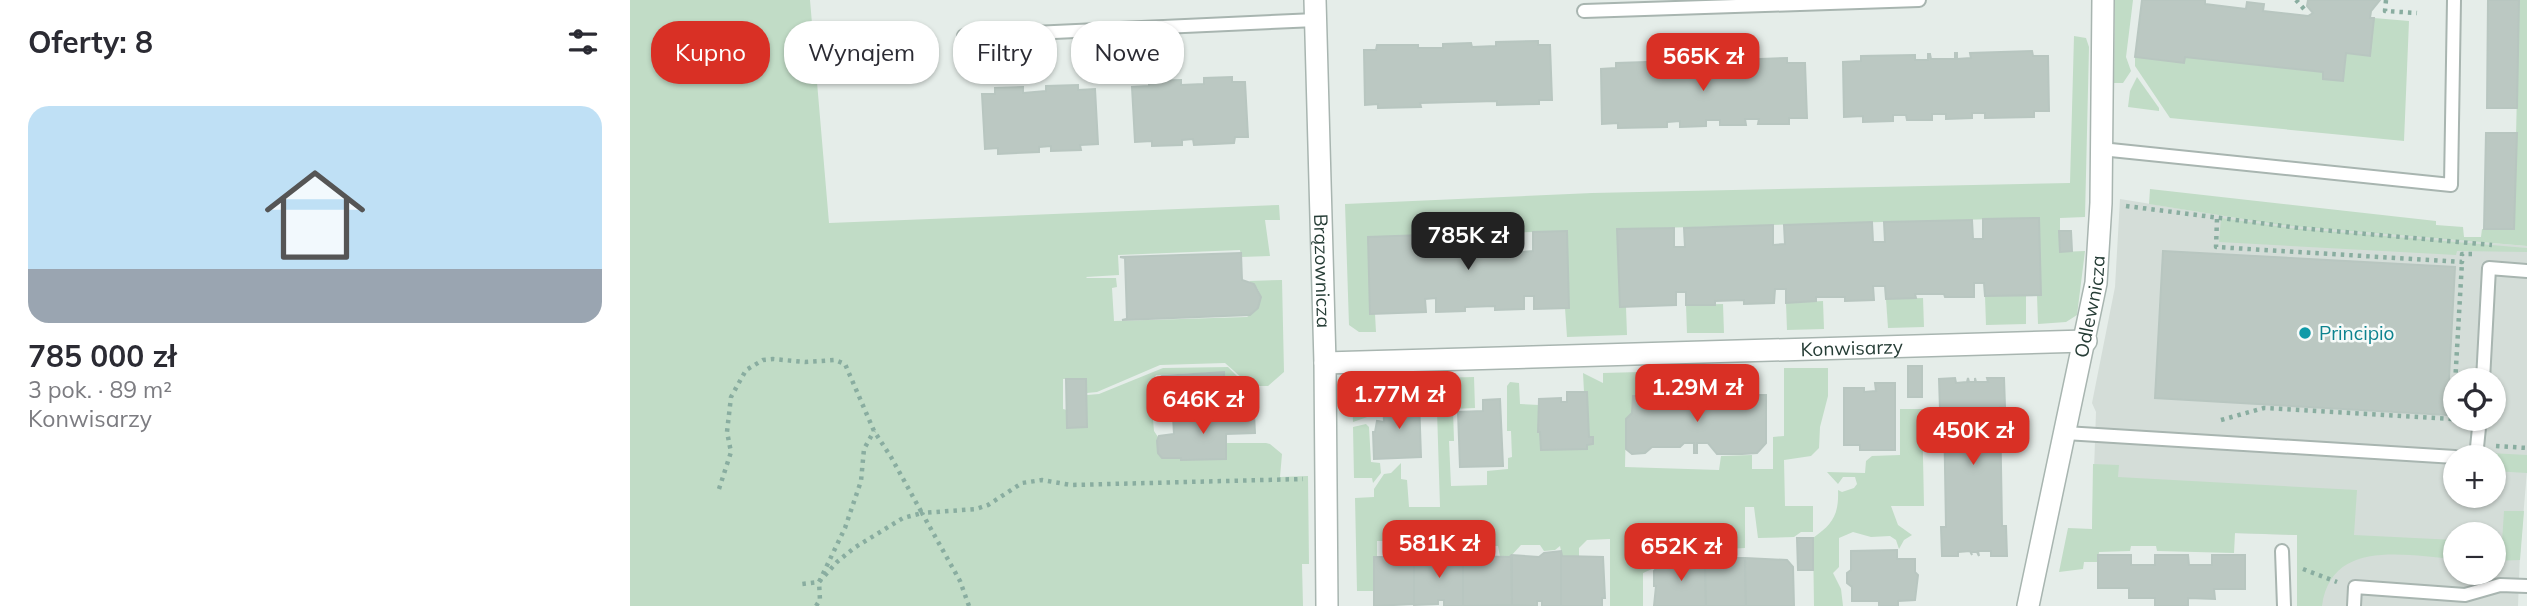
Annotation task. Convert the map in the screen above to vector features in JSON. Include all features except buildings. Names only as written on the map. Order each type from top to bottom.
[{"type":"street","name":"Odlewnicza","points":[[2028,606],[2086,341],[2096,283],[2101,203],[2103,0]]},
{"type":"street","name":"Brązownicza","points":[[1316,10],[1325,363],[1327,606]]},
{"type":"street","name":"Konwisarzy","points":[[1325,363],[2086,341]]},
{"type":"lane","points":[[1584,10],[1919,0]]},
{"type":"lane","points":[[2101,149],[2451,185],[2454,0]]},
{"type":"lane","points":[[1057,29],[1316,10]]},
{"type":"lane","points":[[2484,368],[2489,268],[2527,271]]},
{"type":"lane","points":[[2065,433],[2443,456]]},
{"type":"lane","points":[[2282,551],[2284,606]]},
{"type":"lane","points":[[2354,606],[2355,587],[2465,601],[2500,585],[2527,586]]},
{"type":"path","points":[[2296,0],[2304,9]]},
{"type":"path","points":[[2386,0],[2385,11],[2417,13]]},
{"type":"path","points":[[2101,203],[2300,228],[2504,246]]},
{"type":"path","points":[[2217,219],[2216,247],[2462,262]]},
{"type":"path","points":[[2210,423],[2264,408],[2453,419],[2462,254],[2478,254]]},
{"type":"path","points":[[719,489],[731,452],[727,432],[731,397],[746,370],[763,360],[840,361],[850,373],[874,431],[960,581],[969,606]]},
{"type":"path","points":[[816,606],[820,600],[819,582],[845,528],[861,481],[864,449],[874,431]]},
{"type":"path","points":[[2506,449],[2527,448]]},
{"type":"path","points":[[802,584],[819,582],[854,548],[903,518],[922,513],[976,509],[988,505],[1023,483],[1041,480],[1072,485],[1325,478]]},
{"type":"path","points":[[2283,568],[2300,568],[2355,587]]},
{"type":"shaded area","points":[[2120,199],[2281,225],[2527,246],[2527,471],[2518,606],[2297,606],[2297,535],[2092,529],[2096,412],[2092,403],[2115,287]]},
{"type":"green space","points":[[630,0],[810,0],[812,21],[784,21],[784,84],[817,84],[829,223],[1279,205],[1280,220],[1265,220],[1270,256],[1241,257],[1240,250],[1118,255],[1119,275],[1086,277],[1116,278],[1117,287],[1112,288],[1114,321],[1247,317],[1256,309],[1260,299],[1258,290],[1249,281],[1282,280],[1284,372],[1268,386],[1251,386],[1225,363],[1160,365],[1097,392],[1087,393],[1086,379],[1063,379],[1063,409],[1067,410],[1068,428],[1087,427],[1087,395],[1099,394],[1163,368],[1228,367],[1253,392],[1232,392],[1225,384],[1224,372],[1156,375],[1153,381],[1155,399],[1152,408],[1154,431],[1158,437],[1158,453],[1162,458],[1182,460],[1226,459],[1226,443],[1266,443],[1282,454],[1280,477],[1308,476],[1309,564],[1302,564],[1303,606],[630,606]]},
{"type":"green space","points":[[2115,0],[2133,0],[2126,57],[2131,71],[2123,83],[2114,83]]},
{"type":"green space","points":[[2519,0],[2527,0],[2527,246],[2281,225],[2149,204],[2150,189],[2436,221],[2436,225],[2463,227],[2464,237],[2481,237],[2482,229],[2514,229]]},
{"type":"green space","points":[[2374,18],[2409,21],[2404,141],[2170,118],[2135,66],[2135,57],[2184,63],[2185,57],[2323,72],[2323,79],[2343,81],[2346,53],[2370,56]]},
{"type":"green space","points":[[2074,36],[2086,38],[2089,47],[2085,217],[2060,218],[2060,252],[2085,251],[2077,315],[2066,322],[2038,324],[2037,295],[2041,294],[2038,218],[1618,229],[1620,306],[1626,307],[1627,335],[1567,337],[1567,231],[1368,237],[1370,313],[1375,314],[1376,332],[1359,332],[1349,325],[1345,204],[1592,193],[2070,183]]},
{"type":"green space","points":[[2137,77],[2159,111],[2128,107],[2130,91]]},
{"type":"green space","points":[[2221,218],[2289,228],[2527,248],[2527,252],[2457,251],[2456,255],[2219,242]]},
{"type":"green space","points":[[2026,295],[2026,324],[1986,325],[1985,296]]},
{"type":"green space","points":[[1923,298],[1924,327],[1888,328],[1886,299]]},
{"type":"green space","points":[[1823,301],[1824,329],[1787,330],[1786,303]]},
{"type":"green space","points":[[1723,304],[1724,333],[1687,333],[1686,305]]},
{"type":"green space","points":[[1784,368],[1828,368],[1828,396],[1820,427],[1819,448],[1811,456],[1784,460],[1785,506],[1813,506],[1813,532],[1801,532],[1794,537],[1758,538],[1754,507],[1745,507],[1745,548],[1726,549],[1725,558],[1705,558],[1705,545],[1677,545],[1652,569],[1643,573],[1643,606],[1610,606],[1610,539],[1587,540],[1579,548],[1579,556],[1562,556],[1560,546],[1555,550],[1544,551],[1540,545],[1521,545],[1510,557],[1500,557],[1498,546],[1482,546],[1477,556],[1457,555],[1455,551],[1446,551],[1445,543],[1422,543],[1422,553],[1414,552],[1414,557],[1403,557],[1403,541],[1377,541],[1374,591],[1357,591],[1355,498],[1374,497],[1374,489],[1384,474],[1391,473],[1401,463],[1401,479],[1407,480],[1409,507],[1440,507],[1436,378],[1474,377],[1475,408],[1453,409],[1454,441],[1449,441],[1451,486],[1487,485],[1487,471],[1508,469],[1508,458],[1512,457],[1511,431],[1507,431],[1507,386],[1510,382],[1519,383],[1520,404],[1539,405],[1538,432],[1541,450],[1586,449],[1587,445],[1593,444],[1593,437],[1589,437],[1587,392],[1584,392],[1583,373],[1603,383],[1603,373],[1678,371],[1678,395],[1675,401],[1633,396],[1632,413],[1626,419],[1625,467],[1719,470],[1721,456],[1752,455],[1752,469],[1773,469],[1773,437],[1784,436]]},
{"type":"green space","points":[[1370,380],[1379,380],[1380,407],[1373,409],[1370,416],[1353,422],[1352,397]]},
{"type":"green space","points":[[1900,409],[1922,409],[1924,506],[1891,506],[1898,525],[1912,535],[1904,540],[1899,549],[1896,540],[1890,536],[1871,537],[1853,532],[1839,538],[1839,567],[1833,573],[1841,589],[1843,606],[1814,606],[1813,538],[1833,518],[1838,490],[1842,492],[1854,488],[1857,484],[1855,477],[1843,477],[1838,484],[1827,472],[1865,473],[1866,461],[1872,456],[1900,455]]},
{"type":"green space","points":[[1366,424],[1369,427],[1371,462],[1380,463],[1381,473],[1373,483],[1372,478],[1354,478],[1353,427]]},
{"type":"green space","points":[[2506,454],[2527,455],[2527,473],[2506,472]]},
{"type":"green space","points":[[2093,464],[2119,465],[2118,477],[2357,490],[2354,535],[2443,539],[2443,558],[2394,555],[2355,560],[2340,570],[2328,584],[2322,606],[2297,606],[2297,535],[2235,533],[2234,553],[2157,551],[2156,546],[2131,546],[2130,551],[2099,552],[2098,562],[2084,562],[2083,569],[2059,572],[2068,528],[2092,529]]},
{"type":"green space","points":[[2504,511],[2524,511],[2520,560],[2506,561],[2506,522],[2503,522]]},
{"type":"place","name":"Principio","points":[[2305,333]]}]
